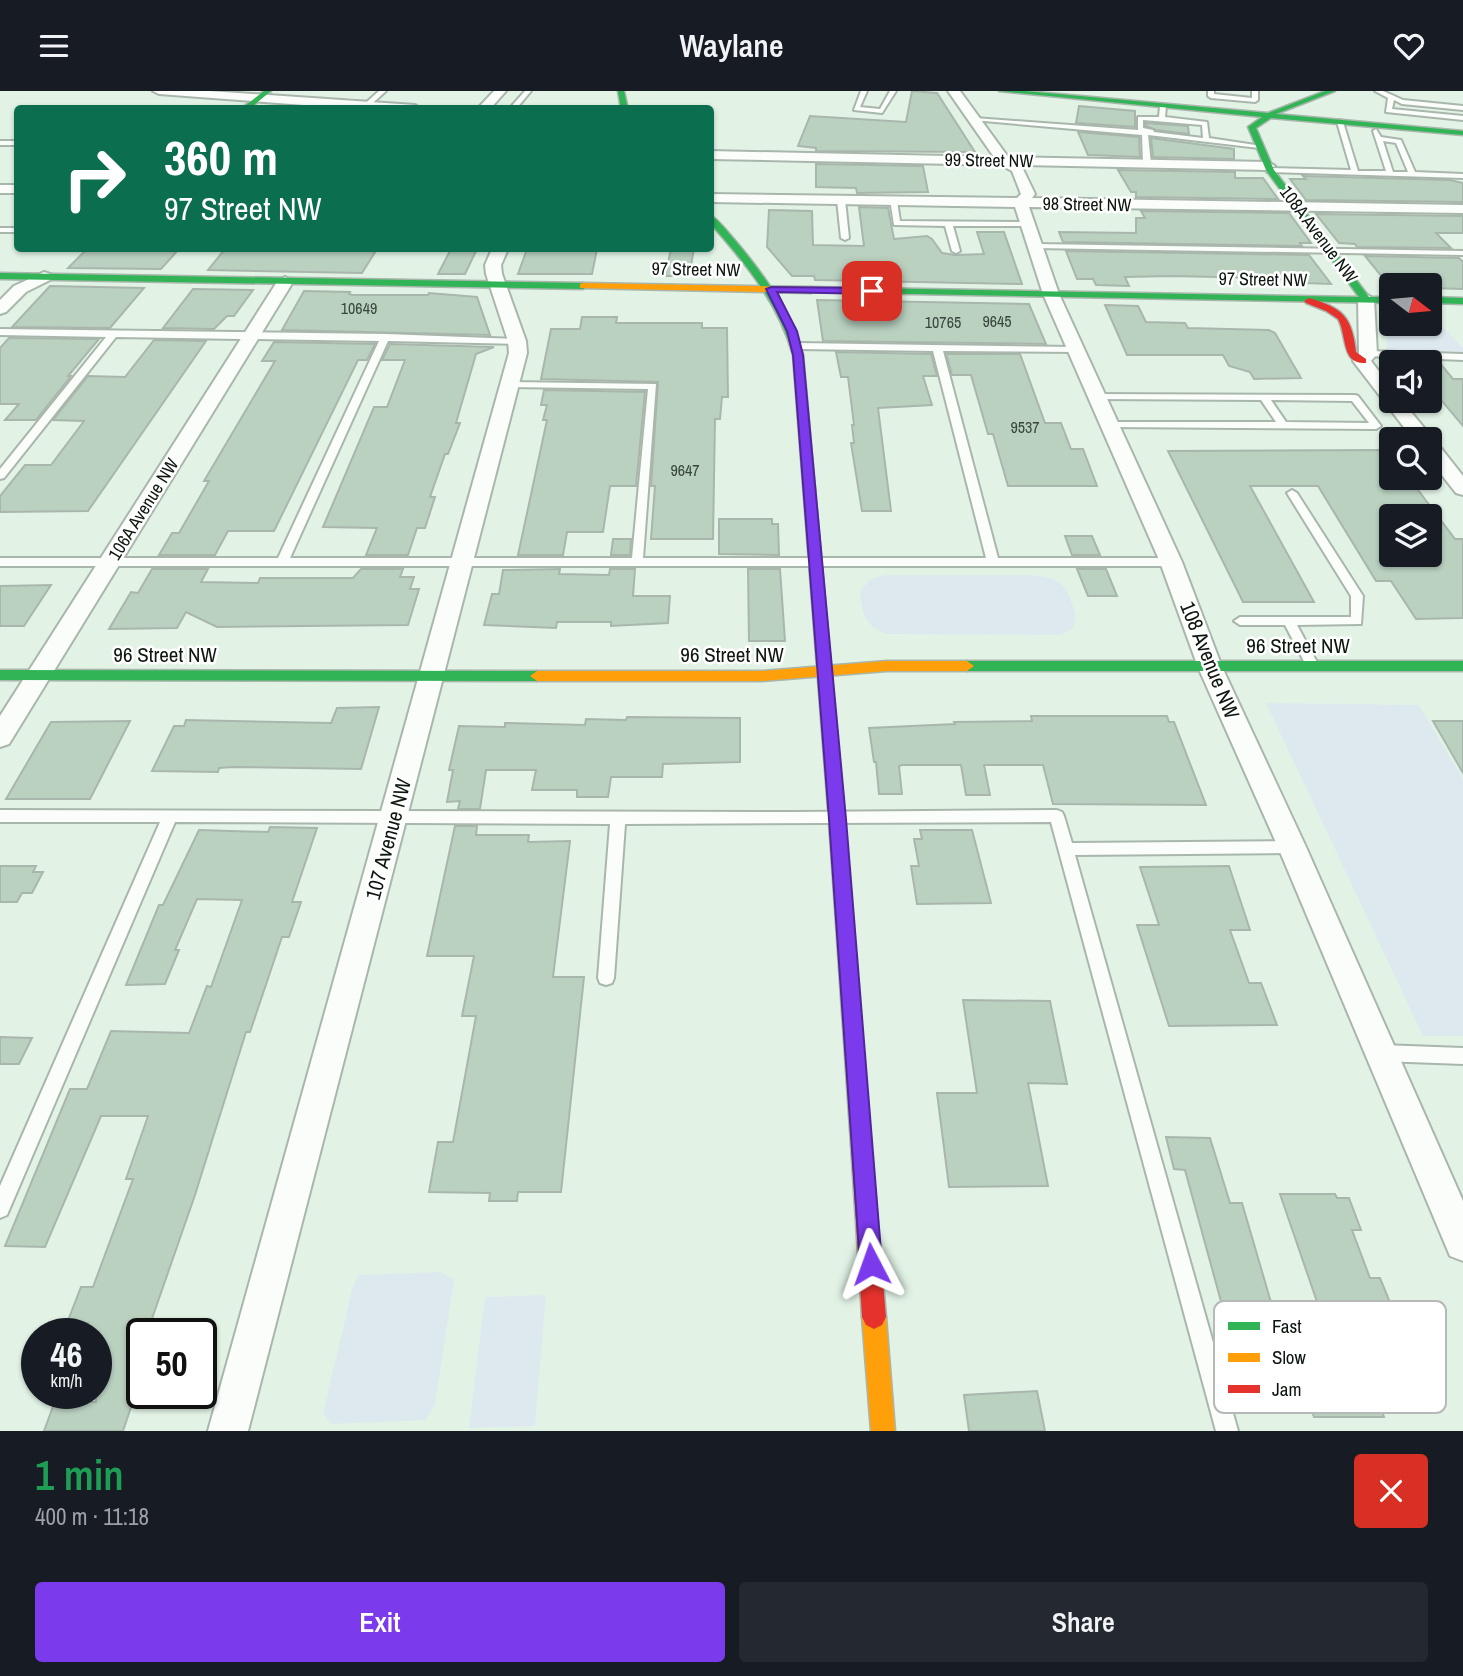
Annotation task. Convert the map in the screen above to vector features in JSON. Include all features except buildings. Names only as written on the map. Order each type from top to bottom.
[{"type":"main road","points":[[1002,91],[1163,113],[1267,115],[1340,122],[1376,132],[1412,112],[1463,133]]},
{"type":"main road","points":[[1259,145],[1252,127],[1267,115],[1332,91]]},
{"type":"main road","points":[[1259,145],[1268,128],[1290,117],[1352,95]]},
{"type":"main road","name":"108A Avenue NW","points":[[1259,145],[1269,168],[1366,299]]},
{"type":"main road","points":[[714,222],[771,289],[797,346],[837,819],[883,1431]]},
{"type":"main road","points":[[669,288],[699,278],[714,266],[726,239]]},
{"type":"main road","points":[[44,277],[70,264]]},
{"type":"main road","name":"97 Street NW","points":[[0,276],[1379,300]]},
{"type":"main road","points":[[1300,299],[1341,313],[1349,321],[1351,353],[1365,358]]},
{"type":"main road","points":[[1442,300],[1463,301]]},
{"type":"main road","name":"96 Street NW","points":[[0,675],[783,675],[887,666],[1463,666]]},
{"type":"street","points":[[159,91],[263,95],[347,105]]},
{"type":"street","points":[[487,105],[500,91]]},
{"type":"street","name":"108 Avenue NW","points":[[954,91],[1004,161],[1018,169],[1028,194],[1021,203],[1051,294],[1171,562],[1210,667],[1292,847],[1463,1243]]},
{"type":"street","name":"99 Street NW","points":[[714,155],[1269,168]]},
{"type":"street","name":"98 Street NW","points":[[714,198],[1463,209]]},
{"type":"street","name":"107 Avenue NW","points":[[228,1431],[396,815],[518,353],[517,341],[493,265],[499,252]]},
{"type":"street","points":[[0,309],[20,289],[44,277]]},
{"type":"street","name":"106A Avenue NW","points":[[0,737],[285,282]]},
{"type":"street","name":"108A Avenue NW","points":[[1365,358],[1366,299]]},
{"type":"street","points":[[1365,358],[1379,380]]},
{"type":"street","points":[[1402,413],[1413,427]]},
{"type":"street","points":[[1442,462],[1463,489]]},
{"type":"lane","points":[[366,105],[383,91]]},
{"type":"lane","points":[[516,105],[528,91]]},
{"type":"lane","points":[[864,91],[856,109],[882,111],[893,91]]},
{"type":"lane","points":[[1211,91],[1211,96],[1255,100],[1255,91]]},
{"type":"lane","points":[[1378,91],[1412,112],[1463,108]]},
{"type":"lane","points":[[1391,98],[1388,111],[1412,112],[1426,109],[1445,111],[1463,118]]},
{"type":"lane","points":[[1177,136],[1140,129],[1140,118],[1163,113],[1205,123],[1206,139]]},
{"type":"lane","points":[[975,120],[1259,145]]},
{"type":"lane","points":[[1111,130],[1112,120]]},
{"type":"lane","points":[[1340,122],[1355,172]]},
{"type":"lane","points":[[1376,132],[1390,173]]},
{"type":"lane","points":[[1376,132],[1399,141],[1412,174]]},
{"type":"lane","points":[[1145,133],[1147,164]]},
{"type":"lane","points":[[1269,168],[1463,176]]},
{"type":"lane","points":[[841,200],[845,238]]},
{"type":"lane","points":[[893,201],[897,223],[1030,224]]},
{"type":"lane","points":[[948,223],[956,251]]},
{"type":"lane","points":[[1037,246],[1463,253]]},
{"type":"lane","points":[[0,332],[517,341]]},
{"type":"lane","points":[[0,476],[114,333]]},
{"type":"lane","points":[[282,562],[386,337]]},
{"type":"lane","points":[[797,346],[1075,350]]},
{"type":"lane","points":[[937,347],[993,562]]},
{"type":"lane","points":[[1365,358],[1463,356]]},
{"type":"lane","points":[[510,385],[653,386],[637,562]]},
{"type":"lane","points":[[1094,395],[1355,397],[1376,426],[1108,424]]},
{"type":"lane","points":[[1264,397],[1284,426]]},
{"type":"lane","points":[[1240,621],[1357,621],[1357,596],[1292,493]]},
{"type":"lane","points":[[0,562],[1171,562]]},
{"type":"lane","points":[[1289,621],[1313,666]]},
{"type":"lane","points":[[0,816],[396,815],[837,819],[1057,816],[1214,1384]]},
{"type":"lane","points":[[0,1208],[170,816]]},
{"type":"lane","points":[[606,978],[618,817]]},
{"type":"lane","points":[[1066,849],[1292,847]]},
{"type":"lane","points":[[1381,1053],[1463,1056]]},
{"type":"lane","points":[[1222,1413],[1227,1431]]},
{"type":"shaded area","points":[[1442,326],[1463,348],[1463,353],[1442,353],[1442,350],[1387,350],[1387,336],[1442,336]]},
{"type":"shaded area","points":[[886,575],[1047,577],[1059,582],[1070,596],[1074,625],[1063,634],[1056,635],[887,634],[869,623],[862,607],[860,592],[869,580]]},
{"type":"shaded area","points":[[1266,703],[1419,705],[1463,779],[1463,1036],[1423,1036]]},
{"type":"shaded area","points":[[441,1272],[454,1280],[435,1404],[426,1420],[332,1424],[323,1413],[353,1286],[359,1275]]},
{"type":"shaded area","points":[[546,1295],[535,1426],[469,1428],[485,1297]]},
{"type":"traffic: fast","points":[[249,105],[268,91]]},
{"type":"traffic: fast","points":[[621,91],[624,105]]},
{"type":"traffic: fast","points":[[1002,91],[1463,133]]},
{"type":"traffic: fast","points":[[1332,91],[1277,110],[1252,127],[1270,170],[1366,299]]},
{"type":"traffic: fast","points":[[714,222],[751,265],[774,298],[784,316],[798,355],[838,835]]},
{"type":"traffic: fast","points":[[0,276],[583,286]]},
{"type":"traffic: fast","points":[[811,290],[1379,300]]},
{"type":"traffic: fast","points":[[1442,300],[1463,301]]},
{"type":"traffic: fast","points":[[967,666],[1463,666]]},
{"type":"traffic: fast","points":[[0,675],[537,676]]},
{"type":"traffic: slow","points":[[583,286],[811,290]]},
{"type":"traffic: slow","points":[[537,676],[761,676],[887,666],[967,666]]},
{"type":"traffic: slow","points":[[838,835],[861,1144]]},
{"type":"traffic: slow","points":[[874,1317],[883,1431]]},
{"type":"traffic: jam","points":[[1309,301],[1330,309],[1342,318],[1346,323],[1351,353],[1362,361]]},
{"type":"traffic: jam","points":[[861,1144],[874,1317]]},
{"type":"route","points":[[871,1264],[798,355],[792,331],[771,289],[872,291]]}]
